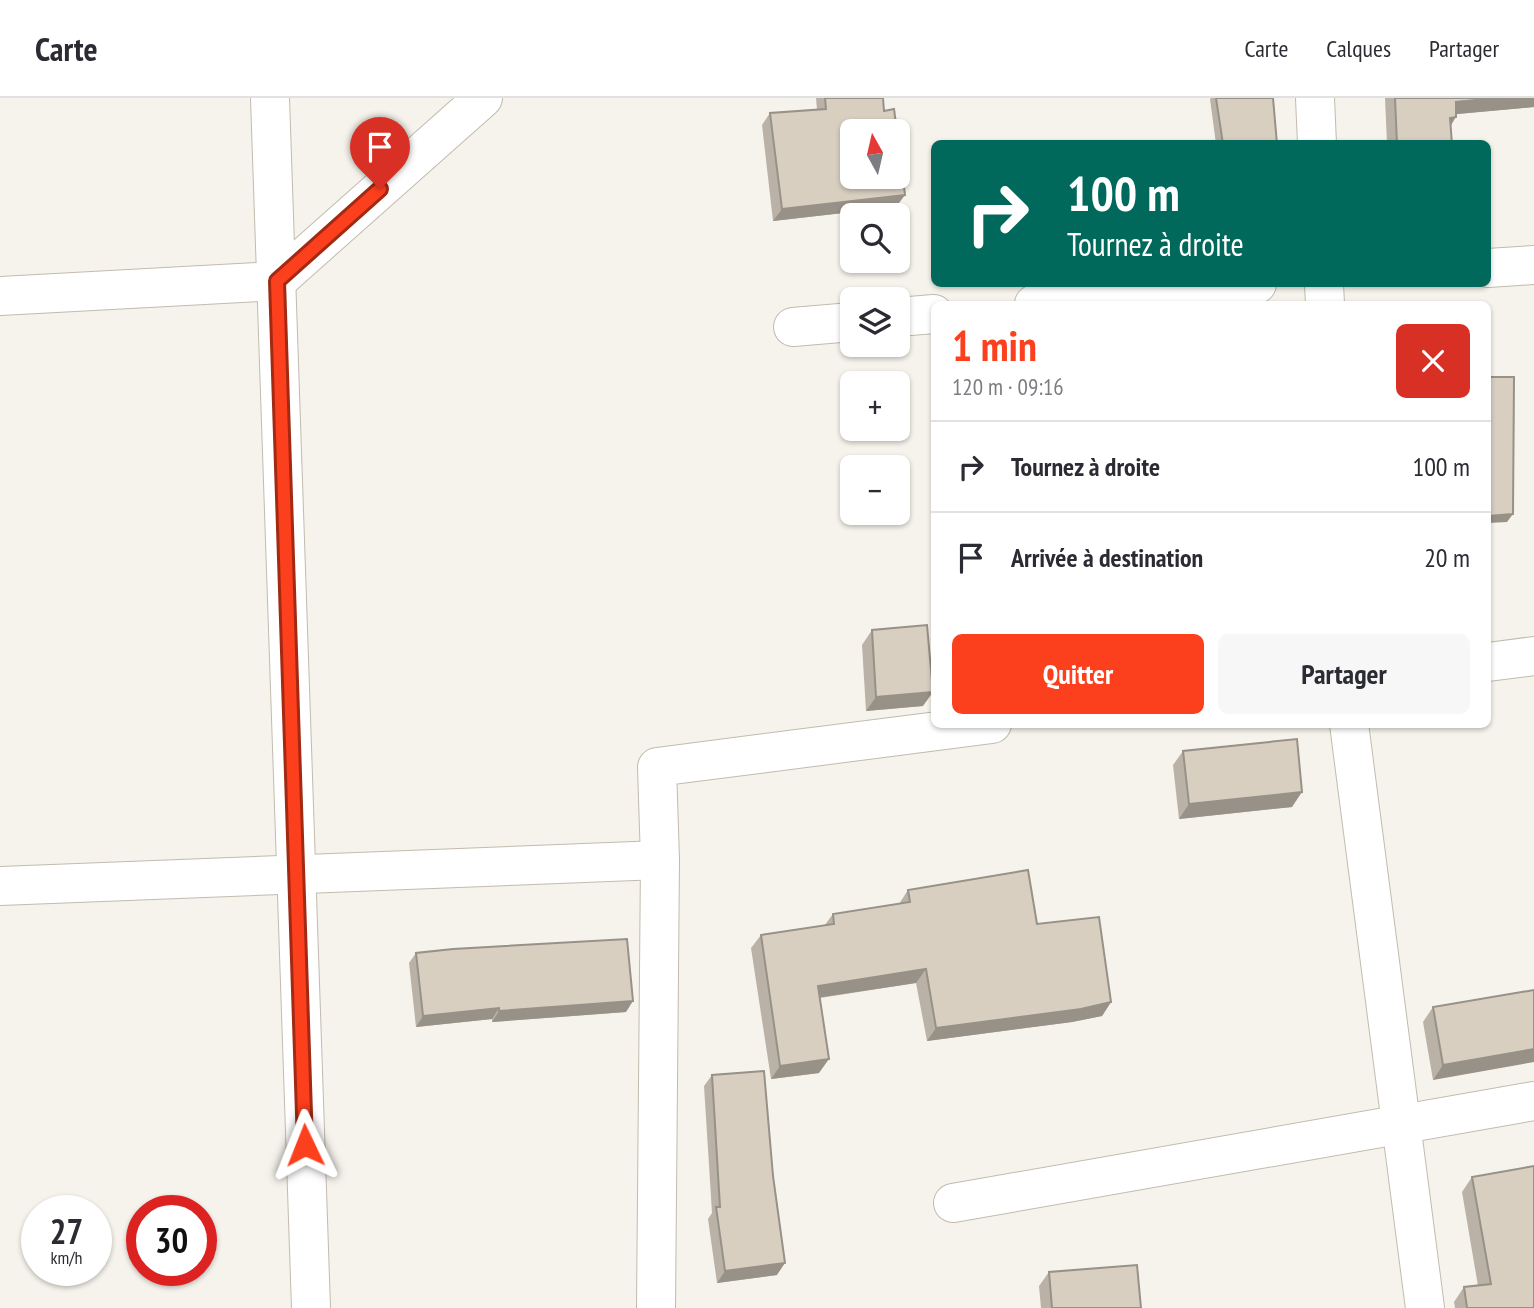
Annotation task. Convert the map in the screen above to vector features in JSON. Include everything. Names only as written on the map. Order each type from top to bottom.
[{"type":"street","points":[[271,98],[311,1308]]},
{"type":"street","points":[[0,296],[277,281],[483,98]]},
{"type":"street","points":[[1315,98],[1317,140]]},
{"type":"street","points":[[1491,268],[1534,265]]},
{"type":"street","points":[[1067,301],[1224,287]]},
{"type":"street","points":[[910,316],[931,314]]},
{"type":"street","points":[[793,327],[840,322]]},
{"type":"street","points":[[1491,662],[1534,656]]},
{"type":"street","points":[[656,1308],[660,860],[657,766],[960,728]]},
{"type":"street","points":[[1350,728],[1425,1308]]},
{"type":"street","points":[[0,886],[660,860]]},
{"type":"street","points":[[953,1203],[1534,1101]]},
{"type":"building","points":[[825,98],[883,98],[884,111],[894,109],[895,119],[840,119],[840,189],[904,189],[905,195],[782,209],[770,113],[826,109]]},
{"type":"building","points":[[1216,98],[1273,98],[1277,140],[1222,140]]},
{"type":"building","points":[[1395,98],[1496,98],[1456,102],[1456,117],[1450,118],[1452,140],[1397,140]]},
{"type":"building","points":[[1491,377],[1514,377],[1513,514],[1491,516]]},
{"type":"building","points":[[927,625],[931,692],[876,697],[872,630]]},
{"type":"building","points":[[1297,739],[1302,792],[1189,804],[1183,751]]},
{"type":"building","points":[[1028,870],[1037,924],[1099,917],[1111,1002],[1081,1009],[936,1028],[926,969],[818,986],[829,1059],[780,1066],[761,935],[834,924],[833,914],[910,902],[908,890]]},
{"type":"building","points":[[627,939],[633,1001],[499,1011],[499,1008],[423,1016],[416,953]]},
{"type":"building","points":[[1534,990],[1534,1049],[1443,1065],[1433,1007]]},
{"type":"building","points":[[764,1071],[773,1176],[785,1263],[725,1271],[716,1207],[720,1207],[712,1075]]},
{"type":"building","points":[[1534,1166],[1534,1308],[1467,1308],[1464,1287],[1491,1284],[1472,1177]]},
{"type":"building","points":[[1137,1265],[1141,1308],[1052,1308],[1049,1272]]},
{"type":"route","points":[[305,1145],[277,281],[380,189]]}]
